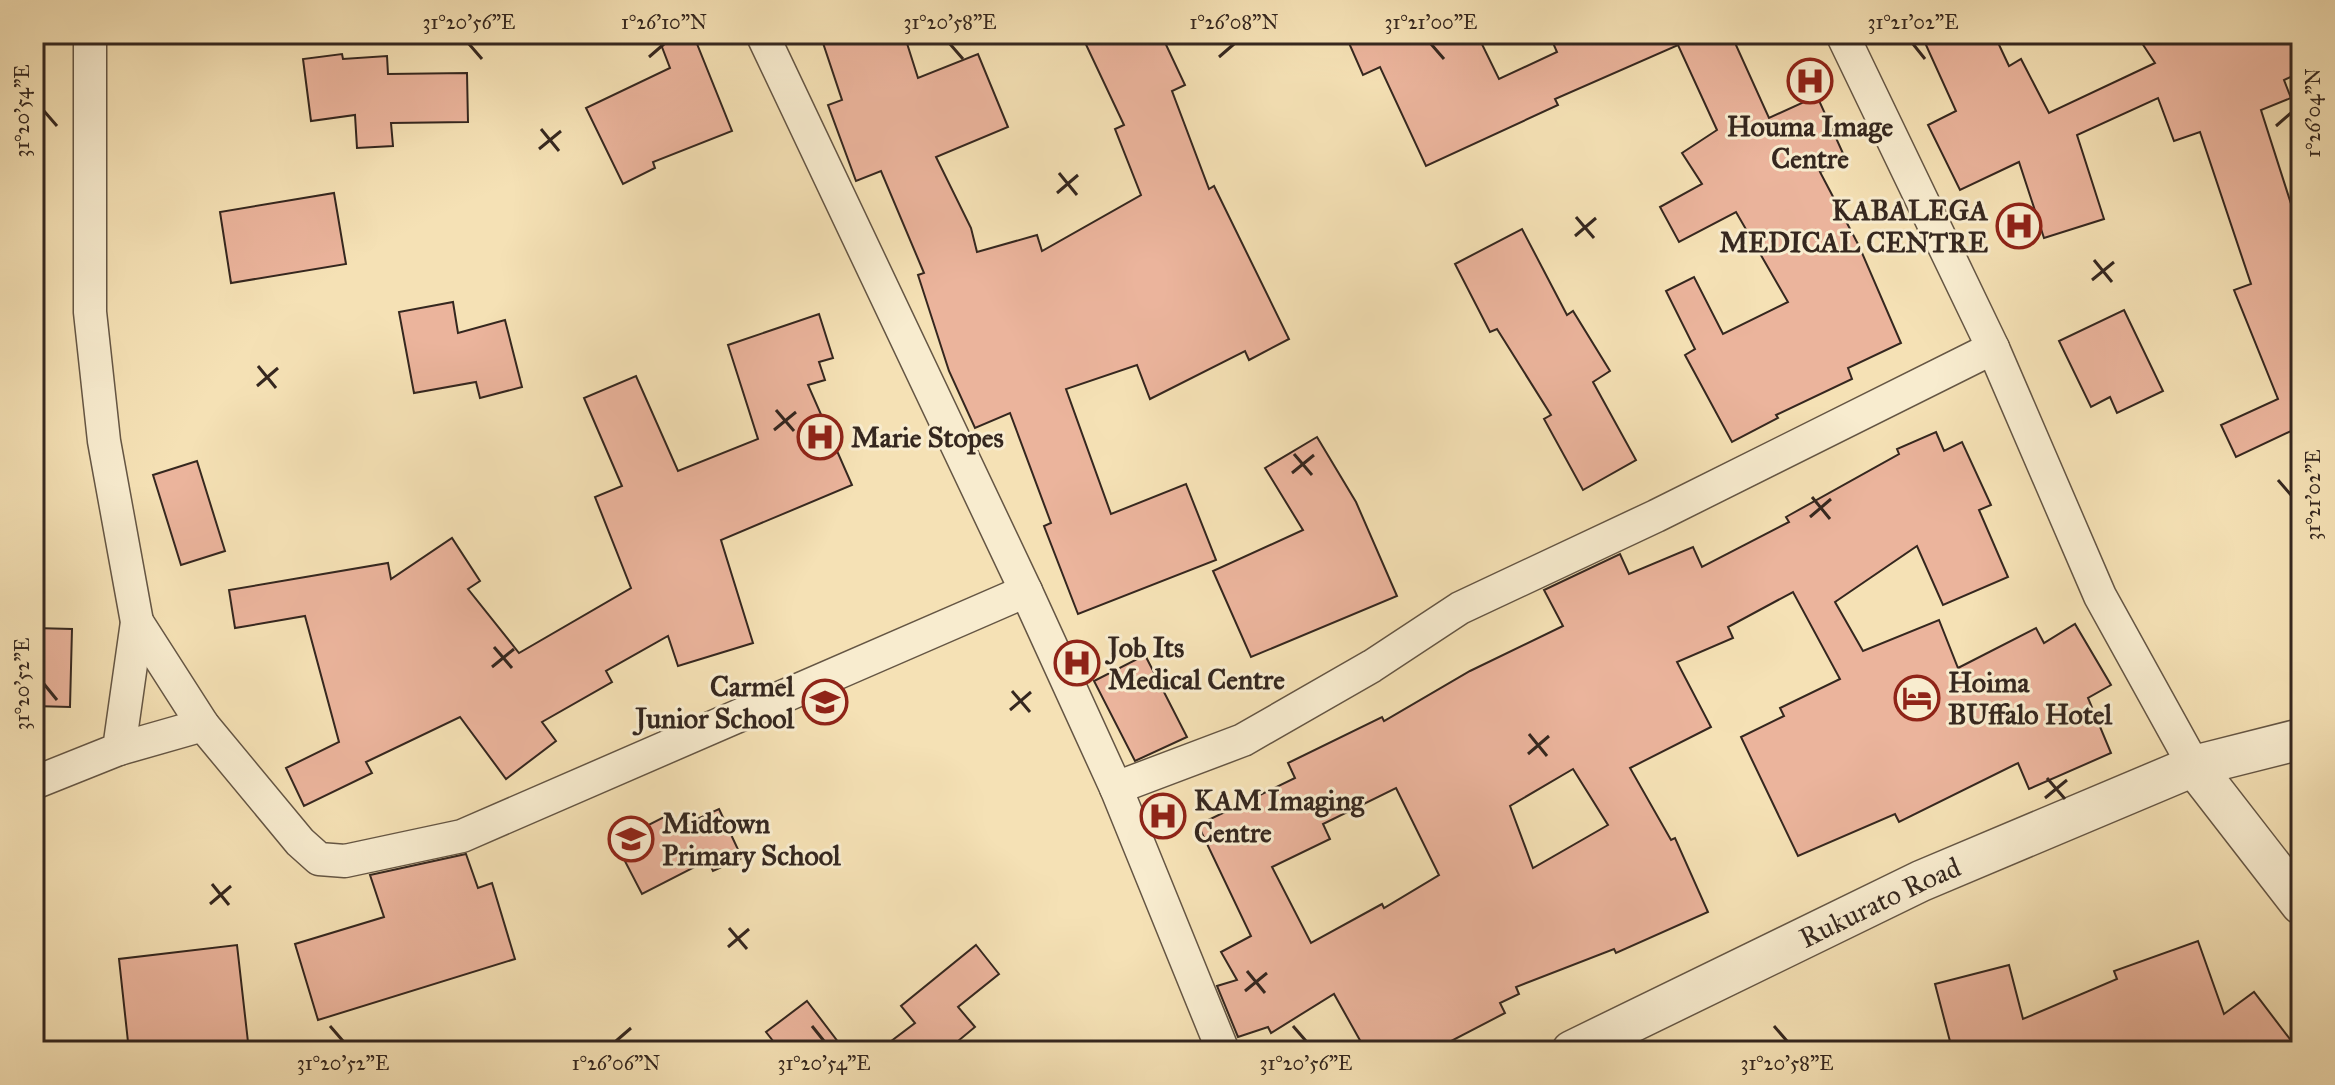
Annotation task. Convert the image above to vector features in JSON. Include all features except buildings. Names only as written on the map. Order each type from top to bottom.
[{"type":"street","points":[[90,34],[90,312],[104,441],[137,622],[119,749]]},
{"type":"street","points":[[762,34],[1116,788],[1223,1051]]},
{"type":"street","points":[[1842,34],[1993,348],[2100,596],[2194,766],[2301,904]]},
{"type":"street","points":[[1116,788],[1243,740],[1372,666],[1460,608],[1656,516],[1993,348]]},
{"type":"street","points":[[137,622],[203,725],[300,842],[319,859],[345,861],[462,836],[1026,591]]},
{"type":"street","points":[[34,783],[119,749],[203,725]]},
{"type":"street","name":"Rukurato Road","points":[[1572,1051],[1921,881],[2194,766],[2301,739]]},
{"type":"place","name":"Houma Image Centre","points":[[1810,81]]},
{"type":"place","name":"KABALEGA MEDICAL CENTRE","points":[[2019,226]]},
{"type":"place","name":"Marie Stopes","points":[[820,437]]},
{"type":"place","name":"Job Its Medical Centre","points":[[1077,663]]},
{"type":"place","name":"Hoima BUffalo Hotel","points":[[1917,698]]},
{"type":"place","name":"Carmel Junior School","points":[[825,702]]},
{"type":"place","name":"KAM Imaging Centre","points":[[1163,816]]},
{"type":"place","name":"Midtown Primary School","points":[[631,839]]}]
